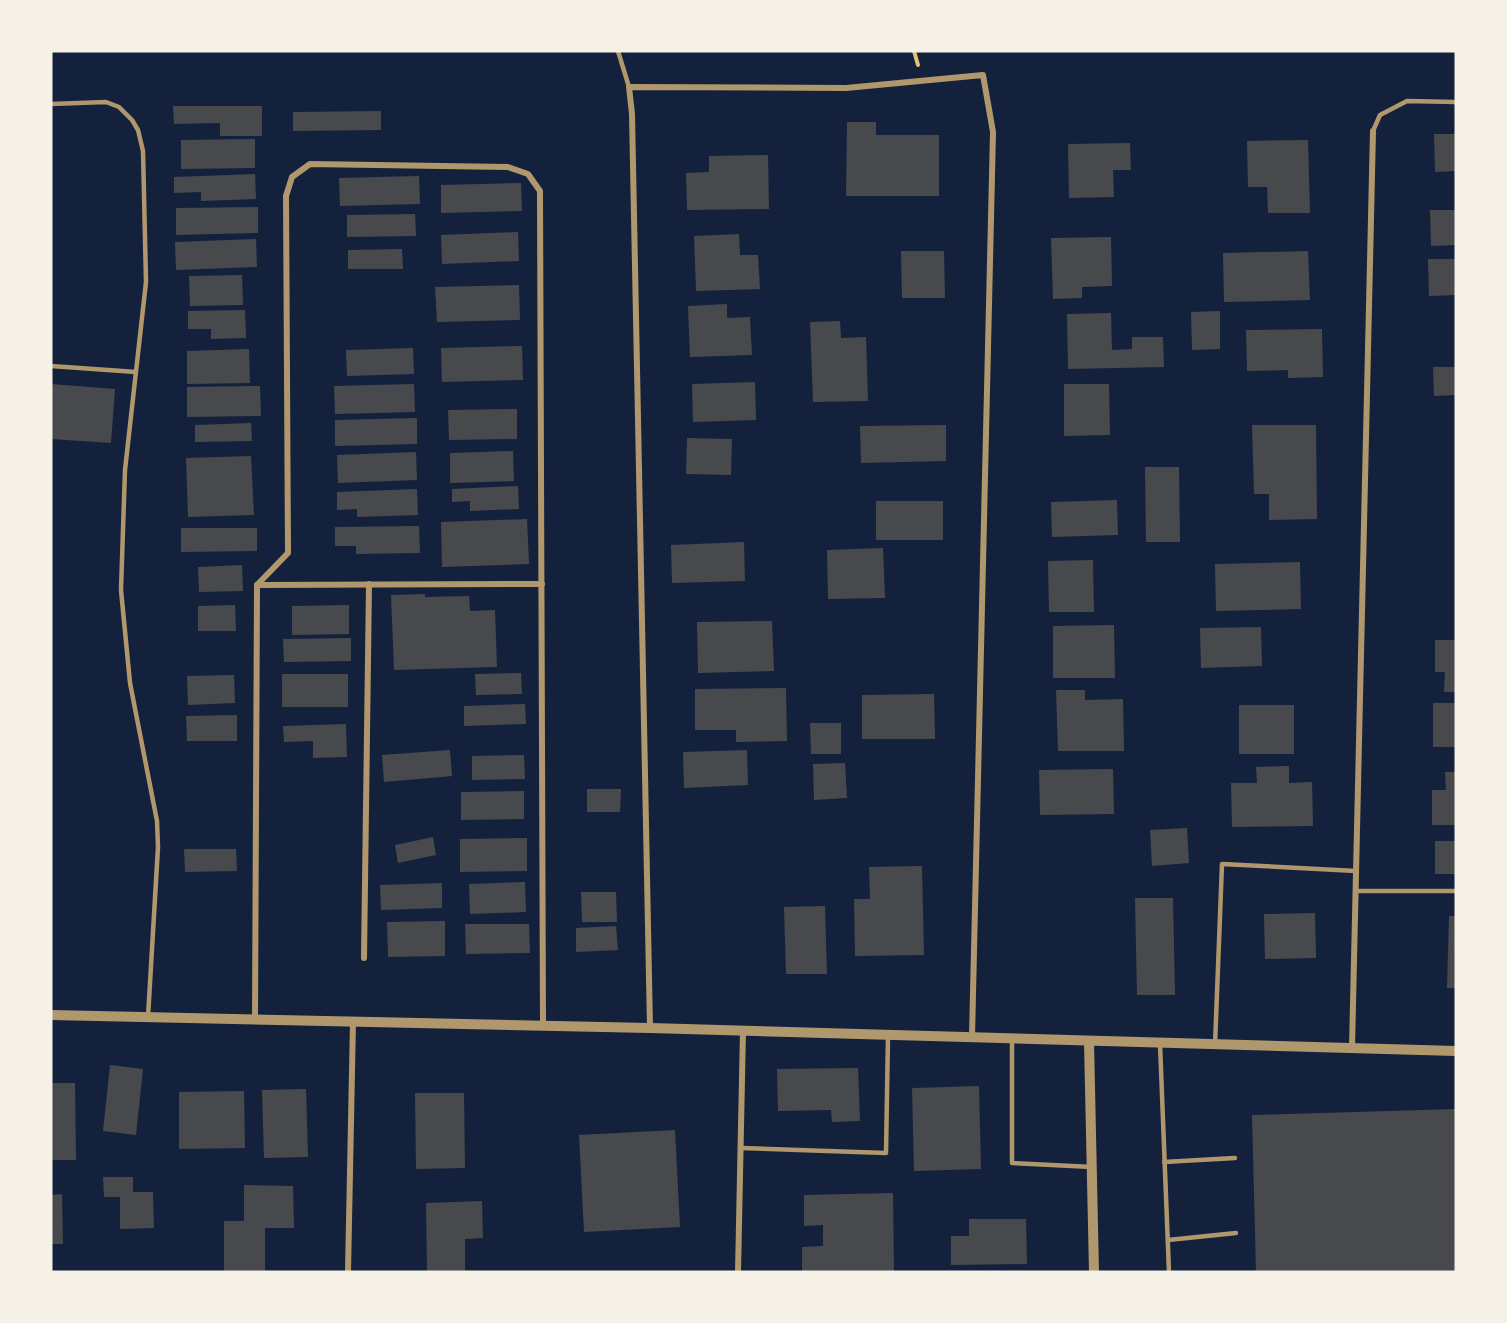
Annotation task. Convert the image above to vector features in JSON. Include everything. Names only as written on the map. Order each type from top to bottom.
[{"type":"street","points":[[650,1028],[632,114],[629,87],[846,88],[983,75],[993,132],[972,1037]]},
{"type":"street","points":[[1352,1048],[1373,131]]},
{"type":"street","points":[[255,1019],[257,585],[288,553],[286,196],[292,177],[310,164],[508,167],[528,174],[540,191],[543,1026]]},
{"type":"street","points":[[364,958],[369,584]]},
{"type":"street","points":[[257,585],[542,584]]},
{"type":"street","points":[[51,1015],[743,1030],[1456,1051]]},
{"type":"street","points":[[348,1272],[353,1022]]},
{"type":"street","points":[[738,1272],[743,1030]]},
{"type":"street","points":[[1089,1041],[1094,1272]]},
{"type":"lane","points":[[618,51],[629,87]]},
{"type":"lane","points":[[1373,131],[1380,116],[1407,101],[1456,102]]},
{"type":"lane","points":[[51,104],[106,102],[118,107],[132,120],[138,130],[142,151],[146,282],[126,470],[121,590],[130,683],[157,821],[158,847],[148,1017]]},
{"type":"lane","points":[[51,366],[136,372]]},
{"type":"lane","points":[[1215,1045],[1222,864],[1356,871]]},
{"type":"lane","points":[[1355,891],[1456,891]]},
{"type":"lane","points":[[740,1148],[886,1153],[888,1035]]},
{"type":"lane","points":[[1012,1038],[1012,1163],[1092,1167]]},
{"type":"lane","points":[[1160,1043],[1169,1272]]},
{"type":"lane","points":[[1164,1162],[1235,1158]]},
{"type":"lane","points":[[1168,1240],[1236,1233]]},
{"type":"building","points":[[173,106],[262,106],[262,136],[220,136],[220,123],[174,124]]},
{"type":"building","points":[[381,111],[381,130],[293,131],[293,112]]},
{"type":"building","points":[[847,122],[876,122],[876,135],[939,135],[939,196],[846,196]]},
{"type":"building","points":[[1434,134],[1456,134],[1456,171],[1435,172]]},
{"type":"building","points":[[255,139],[255,168],[181,169],[181,140]]},
{"type":"building","points":[[1308,140],[1310,213],[1268,213],[1267,187],[1248,187],[1247,141]]},
{"type":"building","points":[[1130,143],[1131,170],[1113,170],[1114,197],[1069,198],[1068,144]]},
{"type":"building","points":[[768,155],[769,209],[687,210],[686,173],[709,172],[709,156]]},
{"type":"building","points":[[255,174],[256,199],[201,201],[201,192],[174,193],[174,177]]},
{"type":"building","points":[[419,176],[420,204],[340,206],[339,178]]},
{"type":"building","points":[[521,183],[522,211],[441,213],[441,185]]},
{"type":"building","points":[[258,207],[258,233],[176,235],[176,208]]},
{"type":"building","points":[[1430,210],[1456,210],[1456,245],[1431,246]]},
{"type":"building","points":[[415,214],[416,236],[347,237],[347,215]]},
{"type":"building","points":[[518,232],[519,261],[442,264],[441,235]]},
{"type":"building","points":[[739,234],[740,255],[758,255],[760,289],[696,291],[694,236]]},
{"type":"building","points":[[1111,237],[1112,286],[1082,287],[1082,298],[1053,299],[1051,238]]},
{"type":"building","points":[[256,239],[257,267],[176,270],[175,242]]},
{"type":"building","points":[[402,249],[403,269],[348,269],[348,250]]},
{"type":"building","points":[[901,251],[944,251],[945,298],[902,298]]},
{"type":"building","points":[[1308,251],[1310,300],[1224,302],[1223,253]]},
{"type":"building","points":[[1428,259],[1456,259],[1456,295],[1429,296]]},
{"type":"building","points":[[242,275],[243,305],[190,306],[189,276]]},
{"type":"building","points":[[519,285],[520,320],[437,322],[435,287]]},
{"type":"building","points":[[727,304],[727,318],[750,317],[752,355],[690,357],[688,306]]},
{"type":"building","points":[[245,310],[246,338],[211,339],[211,329],[188,329],[188,311]]},
{"type":"building","points":[[1220,311],[1220,349],[1192,350],[1191,312]]},
{"type":"building","points":[[1111,313],[1112,350],[1132,349],[1132,337],[1163,337],[1164,367],[1068,369],[1067,314]]},
{"type":"building","points":[[840,321],[841,338],[866,337],[868,401],[813,402],[810,322]]},
{"type":"building","points":[[1322,329],[1323,377],[1288,378],[1288,370],[1247,371],[1246,330]]},
{"type":"building","points":[[522,346],[523,380],[442,382],[441,348]]},
{"type":"building","points":[[413,348],[414,374],[347,376],[346,350]]},
{"type":"building","points":[[249,349],[250,383],[187,384],[187,351]]},
{"type":"building","points":[[1433,367],[1456,367],[1456,395],[1434,396]]},
{"type":"building","points":[[755,382],[756,420],[693,422],[692,384]]},
{"type":"building","points":[[51,384],[115,389],[111,443],[51,439]]},
{"type":"building","points":[[414,384],[415,412],[335,414],[334,386]]},
{"type":"building","points":[[1064,384],[1109,384],[1110,435],[1064,436]]},
{"type":"building","points":[[260,386],[261,416],[187,417],[187,387]]},
{"type":"building","points":[[517,409],[517,439],[449,440],[448,410]]},
{"type":"building","points":[[417,418],[417,444],[335,446],[335,420]]},
{"type":"building","points":[[251,423],[252,441],[195,442],[195,425]]},
{"type":"building","points":[[946,425],[946,461],[861,463],[860,426]]},
{"type":"building","points":[[1252,425],[1316,425],[1317,519],[1269,520],[1269,494],[1254,494]]},
{"type":"building","points":[[687,438],[732,439],[731,475],[686,474]]},
{"type":"building","points":[[513,451],[514,481],[450,483],[450,453]]},
{"type":"building","points":[[416,452],[417,480],[338,483],[337,455]]},
{"type":"building","points":[[251,456],[254,515],[188,517],[186,458]]},
{"type":"building","points":[[1145,467],[1179,467],[1180,542],[1146,542]]},
{"type":"building","points":[[518,486],[519,509],[470,511],[470,501],[452,502],[452,489]]},
{"type":"building","points":[[417,489],[418,515],[357,517],[357,509],[337,510],[337,492]]},
{"type":"building","points":[[1117,500],[1118,535],[1052,537],[1051,502]]},
{"type":"building","points":[[876,501],[943,501],[943,540],[876,540]]},
{"type":"building","points":[[527,519],[529,564],[442,567],[441,522]]},
{"type":"building","points":[[419,526],[420,553],[356,554],[356,546],[335,546],[335,527]]},
{"type":"building","points":[[181,528],[257,528],[257,551],[181,552]]},
{"type":"building","points":[[744,542],[745,581],[672,583],[671,545]]},
{"type":"building","points":[[883,548],[885,598],[828,599],[827,550]]},
{"type":"building","points":[[1093,560],[1094,612],[1049,612],[1048,561]]},
{"type":"building","points":[[1300,562],[1301,609],[1216,611],[1215,564]]},
{"type":"building","points":[[242,565],[243,591],[199,592],[198,567]]},
{"type":"building","points":[[425,594],[425,597],[469,596],[470,611],[495,610],[497,667],[394,670],[391,595]]},
{"type":"building","points":[[235,605],[236,631],[198,631],[198,606]]},
{"type":"building","points":[[349,605],[349,634],[292,635],[292,606]]},
{"type":"building","points":[[772,621],[774,671],[698,673],[697,622]]},
{"type":"building","points":[[1114,625],[1115,678],[1053,678],[1053,626]]},
{"type":"building","points":[[1261,627],[1262,666],[1201,668],[1200,628]]},
{"type":"building","points":[[351,638],[351,661],[284,662],[283,639]]},
{"type":"building","points":[[1435,640],[1456,640],[1456,692],[1444,692],[1445,672],[1435,672]]},
{"type":"building","points":[[521,673],[522,694],[476,695],[475,674]]},
{"type":"building","points":[[282,674],[348,674],[348,707],[282,707]]},
{"type":"building","points":[[234,675],[235,703],[188,705],[187,676]]},
{"type":"building","points":[[786,688],[787,741],[736,742],[736,730],[695,730],[695,689]]},
{"type":"building","points":[[1056,690],[1085,690],[1085,700],[1123,699],[1124,751],[1058,751]]},
{"type":"building","points":[[934,694],[935,739],[862,739],[862,695]]},
{"type":"building","points":[[1433,703],[1456,703],[1456,747],[1433,747]]},
{"type":"building","points":[[525,704],[526,724],[464,726],[464,706]]},
{"type":"building","points":[[1239,705],[1294,705],[1294,754],[1239,754]]},
{"type":"building","points":[[237,715],[237,741],[187,741],[186,716]]},
{"type":"building","points":[[810,723],[841,723],[841,754],[811,754]]},
{"type":"building","points":[[346,724],[347,757],[313,758],[313,741],[284,742],[283,726]]},
{"type":"building","points":[[450,750],[452,776],[384,782],[382,755]]},
{"type":"building","points":[[747,750],[748,785],[684,788],[683,752]]},
{"type":"building","points":[[524,755],[525,779],[472,780],[472,756]]},
{"type":"building","points":[[845,763],[847,798],[814,800],[813,764]]},
{"type":"building","points":[[1289,766],[1289,783],[1312,782],[1313,826],[1232,827],[1231,783],[1257,783],[1256,767]]},
{"type":"building","points":[[1113,769],[1114,814],[1040,815],[1039,770]]},
{"type":"building","points":[[1445,772],[1456,772],[1456,825],[1432,825],[1432,790],[1446,790]]},
{"type":"building","points":[[587,789],[621,789],[620,812],[587,812]]},
{"type":"building","points":[[524,791],[524,819],[461,820],[461,792]]},
{"type":"building","points":[[1187,828],[1189,863],[1152,866],[1150,830]]},
{"type":"building","points":[[433,837],[436,855],[398,863],[395,845]]},
{"type":"building","points":[[527,838],[527,871],[460,872],[460,839]]},
{"type":"building","points":[[1435,841],[1456,841],[1456,874],[1435,874]]},
{"type":"building","points":[[184,849],[236,849],[237,871],[185,872]]},
{"type":"building","points":[[922,866],[924,955],[855,956],[854,899],[870,899],[869,867]]},
{"type":"building","points":[[525,882],[526,912],[470,914],[469,884]]},
{"type":"building","points":[[442,883],[442,908],[381,910],[380,885]]},
{"type":"building","points":[[581,892],[616,892],[617,922],[582,922]]},
{"type":"building","points":[[1135,898],[1173,898],[1175,995],[1137,995]]},
{"type":"building","points":[[825,906],[827,974],[786,974],[784,907]]},
{"type":"building","points":[[1315,913],[1316,958],[1265,959],[1264,914]]},
{"type":"building","points":[[1449,916],[1456,916],[1456,988],[1447,988]]},
{"type":"building","points":[[445,921],[445,956],[388,957],[387,922]]},
{"type":"building","points":[[465,924],[529,924],[530,953],[466,954]]},
{"type":"building","points":[[616,926],[618,950],[576,952],[576,928]]},
{"type":"building","points":[[110,1065],[143,1069],[136,1135],[103,1131]]},
{"type":"building","points":[[858,1068],[860,1121],[832,1122],[831,1110],[778,1111],[777,1069]]},
{"type":"building","points":[[51,1083],[75,1083],[76,1160],[51,1160]]},
{"type":"building","points":[[979,1086],[981,1169],[914,1171],[912,1088]]},
{"type":"building","points":[[306,1089],[308,1157],[264,1158],[262,1090]]},
{"type":"building","points":[[244,1091],[245,1148],[179,1149],[179,1092]]},
{"type":"building","points":[[415,1093],[464,1093],[465,1168],[416,1169]]},
{"type":"building","points":[[1456,1109],[1456,1272],[1256,1272],[1252,1115]]},
{"type":"building","points":[[675,1130],[680,1227],[584,1232],[579,1135]]},
{"type":"building","points":[[103,1177],[133,1177],[133,1192],[153,1192],[154,1228],[120,1229],[120,1197],[104,1197]]},
{"type":"building","points":[[244,1185],[293,1186],[294,1228],[265,1228],[265,1272],[224,1272],[224,1221],[244,1221]]},
{"type":"building","points":[[893,1193],[894,1272],[802,1272],[802,1247],[823,1246],[823,1225],[804,1226],[804,1195]]},
{"type":"building","points":[[62,1194],[63,1244],[51,1244],[51,1195]]},
{"type":"building","points":[[482,1201],[483,1238],[465,1239],[465,1271],[427,1271],[426,1203]]},
{"type":"building","points":[[969,1219],[1026,1219],[1027,1264],[951,1265],[951,1236],[969,1236]]}]
